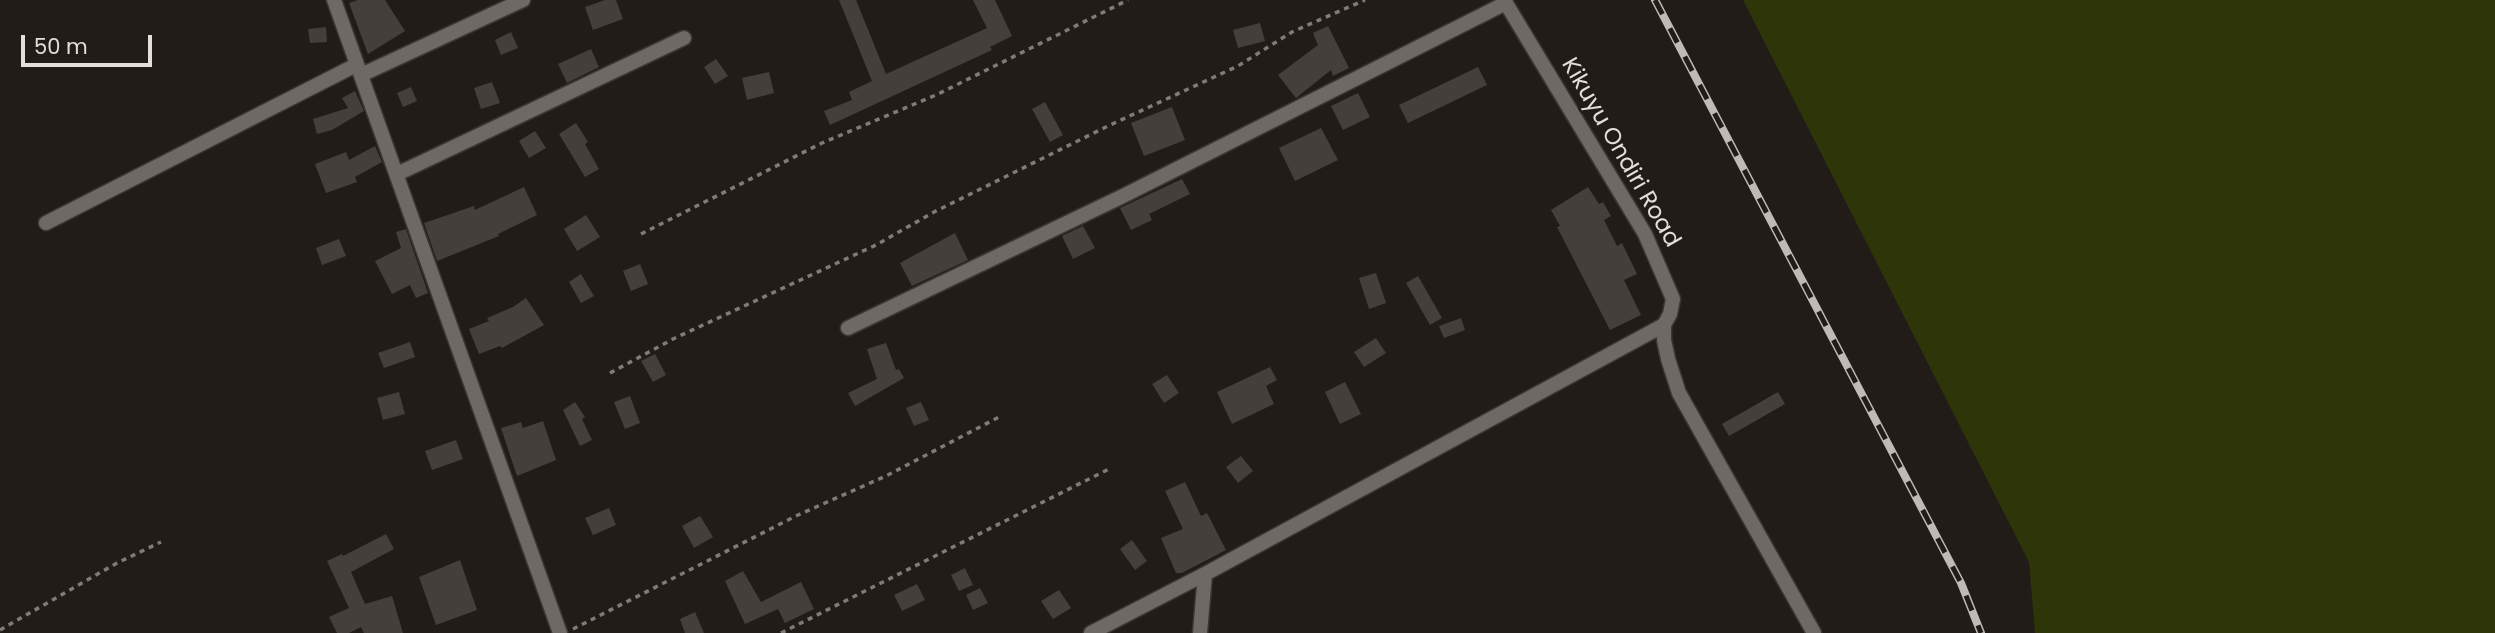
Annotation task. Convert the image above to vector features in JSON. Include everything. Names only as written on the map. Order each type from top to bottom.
[{"type":"street","points":[[334,0],[564,632]]},
{"type":"street","points":[[46,223],[359,70],[523,0]]},
{"type":"street","points":[[848,328],[1123,196],[1505,2]]},
{"type":"street","name":"Kikuyu Ondiri Road","points":[[1505,2],[1645,234],[1673,299],[1671,314],[1664,325],[1668,359],[1679,393],[1814,633]]},
{"type":"street","points":[[397,174],[684,38]]},
{"type":"street","points":[[1091,633],[1664,325]]},
{"type":"street","points":[[1200,633],[1205,574]]},
{"type":"path","points":[[641,234],[822,143],[936,95],[1128,0]]},
{"type":"path","points":[[610,373],[675,338],[876,245],[934,212],[1108,126],[1238,66],[1292,32],[1365,0]]},
{"type":"path","points":[[564,632],[798,514],[886,476],[999,417]]},
{"type":"path","points":[[781,633],[1109,469]]},
{"type":"path","points":[[0,630],[117,563],[161,542]]},
{"type":"green space","points":[[1743,0],[2495,0],[2495,633],[2035,633],[2029,562]]},
{"type":"building","points":[[358,0],[385,0],[405,31],[368,54],[349,3]]},
{"type":"building","points":[[605,0],[616,0],[623,19],[593,30],[585,7]]},
{"type":"building","points":[[839,0],[856,0],[886,74],[987,28],[973,0],[995,0],[1012,36],[990,47],[992,50],[830,125],[824,111],[852,100],[849,92],[872,81]]},
{"type":"building","points":[[1260,23],[1265,41],[1238,48],[1233,30]]},
{"type":"building","points":[[1328,26],[1349,68],[1333,76],[1331,70],[1296,98],[1278,75],[1318,45],[1313,33]]},
{"type":"building","points":[[326,27],[327,42],[310,43],[308,29]]},
{"type":"building","points":[[511,32],[518,48],[501,55],[495,40]]},
{"type":"building","points":[[591,49],[599,67],[567,83],[558,64]]},
{"type":"building","points":[[716,59],[728,76],[715,84],[704,67]]},
{"type":"building","points":[[1478,67],[1487,85],[1408,123],[1399,105]]},
{"type":"building","points":[[769,72],[774,93],[747,100],[742,78]]},
{"type":"building","points":[[492,82],[500,103],[481,109],[474,88]]},
{"type":"building","points":[[411,87],[417,101],[403,107],[397,93]]},
{"type":"building","points":[[355,91],[364,111],[332,130],[317,134],[313,119],[348,108],[342,98]]},
{"type":"building","points":[[1358,93],[1370,117],[1343,130],[1331,106]]},
{"type":"building","points":[[1045,102],[1063,135],[1050,142],[1032,109]]},
{"type":"building","points":[[1172,107],[1185,140],[1144,156],[1131,123]]},
{"type":"building","points":[[576,123],[588,142],[585,144],[599,169],[585,177],[559,134]]},
{"type":"building","points":[[1321,128],[1338,160],[1295,181],[1279,148]]},
{"type":"building","points":[[535,131],[546,148],[529,158],[519,141]]},
{"type":"building","points":[[375,146],[382,162],[355,177],[357,182],[326,193],[315,164],[346,152],[349,160]]},
{"type":"building","points":[[1182,179],[1190,194],[1149,214],[1152,220],[1131,230],[1120,208]]},
{"type":"building","points":[[524,187],[537,215],[498,234],[499,236],[437,261],[424,223],[474,206],[475,210]]},
{"type":"building","points":[[1588,187],[1599,204],[1603,202],[1611,216],[1604,220],[1617,246],[1622,243],[1637,274],[1624,280],[1641,315],[1610,330],[1557,227],[1560,226],[1551,210]]},
{"type":"building","points":[[586,215],[600,237],[577,251],[564,229]]},
{"type":"building","points":[[1083,226],[1095,248],[1073,259],[1062,236]]},
{"type":"building","points":[[406,229],[428,293],[416,298],[410,285],[392,294],[375,261],[401,248],[396,232]]},
{"type":"building","points":[[955,233],[968,260],[912,286],[900,263]]},
{"type":"building","points":[[339,239],[346,256],[322,265],[316,248]]},
{"type":"building","points":[[640,264],[648,284],[631,291],[623,271]]},
{"type":"building","points":[[1376,273],[1386,303],[1369,309],[1359,278]]},
{"type":"building","points":[[581,274],[594,296],[581,303],[569,282]]},
{"type":"building","points":[[1418,276],[1442,318],[1430,325],[1406,283]]},
{"type":"building","points":[[526,298],[544,325],[502,348],[500,346],[479,354],[469,329],[489,321],[487,318]]},
{"type":"building","points":[[1461,318],[1465,330],[1444,338],[1439,326]]},
{"type":"building","points":[[1376,338],[1386,353],[1364,367],[1354,352]]},
{"type":"building","points":[[410,342],[415,357],[384,368],[378,353]]},
{"type":"building","points":[[886,343],[896,370],[899,369],[904,378],[855,406],[848,393],[877,379],[867,349]]},
{"type":"building","points":[[655,354],[666,375],[653,382],[641,361]]},
{"type":"building","points":[[1270,367],[1277,380],[1266,386],[1274,404],[1232,424],[1217,392]]},
{"type":"building","points":[[1167,375],[1179,393],[1164,403],[1152,384]]},
{"type":"building","points":[[1345,382],[1361,414],[1340,424],[1325,392]]},
{"type":"building","points":[[399,392],[405,414],[383,420],[377,398]]},
{"type":"building","points":[[1778,392],[1785,404],[1729,436],[1722,424]]},
{"type":"building","points":[[630,396],[640,423],[625,429],[614,402]]},
{"type":"building","points":[[575,402],[585,417],[582,419],[592,440],[580,446],[563,410]]},
{"type":"building","points":[[921,402],[929,420],[914,426],[906,408]]},
{"type":"building","points":[[543,421],[556,460],[517,476],[501,428],[521,422],[523,428]]},
{"type":"building","points":[[456,440],[463,459],[432,470],[425,451]]},
{"type":"building","points":[[1241,456],[1253,471],[1238,483],[1226,467]]},
{"type":"building","points":[[1185,482],[1201,516],[1207,513],[1226,550],[1182,573],[1176,573],[1161,538],[1183,529],[1165,491]]},
{"type":"building","points":[[609,508],[616,525],[593,535],[585,518]]},
{"type":"building","points":[[700,516],[713,537],[694,548],[682,526]]},
{"type":"building","points":[[386,534],[394,549],[351,572],[365,604],[392,596],[403,633],[364,633],[361,627],[349,633],[337,633],[329,617],[349,608],[327,561],[342,554],[343,556]]},
{"type":"building","points":[[1132,540],[1147,561],[1135,570],[1120,549]]},
{"type":"building","points":[[460,560],[477,610],[436,625],[419,577]]},
{"type":"building","points":[[965,568],[973,585],[959,591],[951,575]]},
{"type":"building","points":[[743,571],[761,602],[801,582],[814,609],[785,623],[778,609],[745,624],[725,581]]},
{"type":"building","points":[[917,584],[925,600],[902,611],[894,595]]},
{"type":"building","points":[[980,588],[988,603],[973,610],[966,595]]},
{"type":"building","points":[[1059,590],[1071,608],[1053,619],[1041,601]]},
{"type":"building","points":[[695,612],[704,633],[685,633],[680,619]]},
{"type":"railway","points":[[1655,0],[1961,583],[1981,633]]}]
